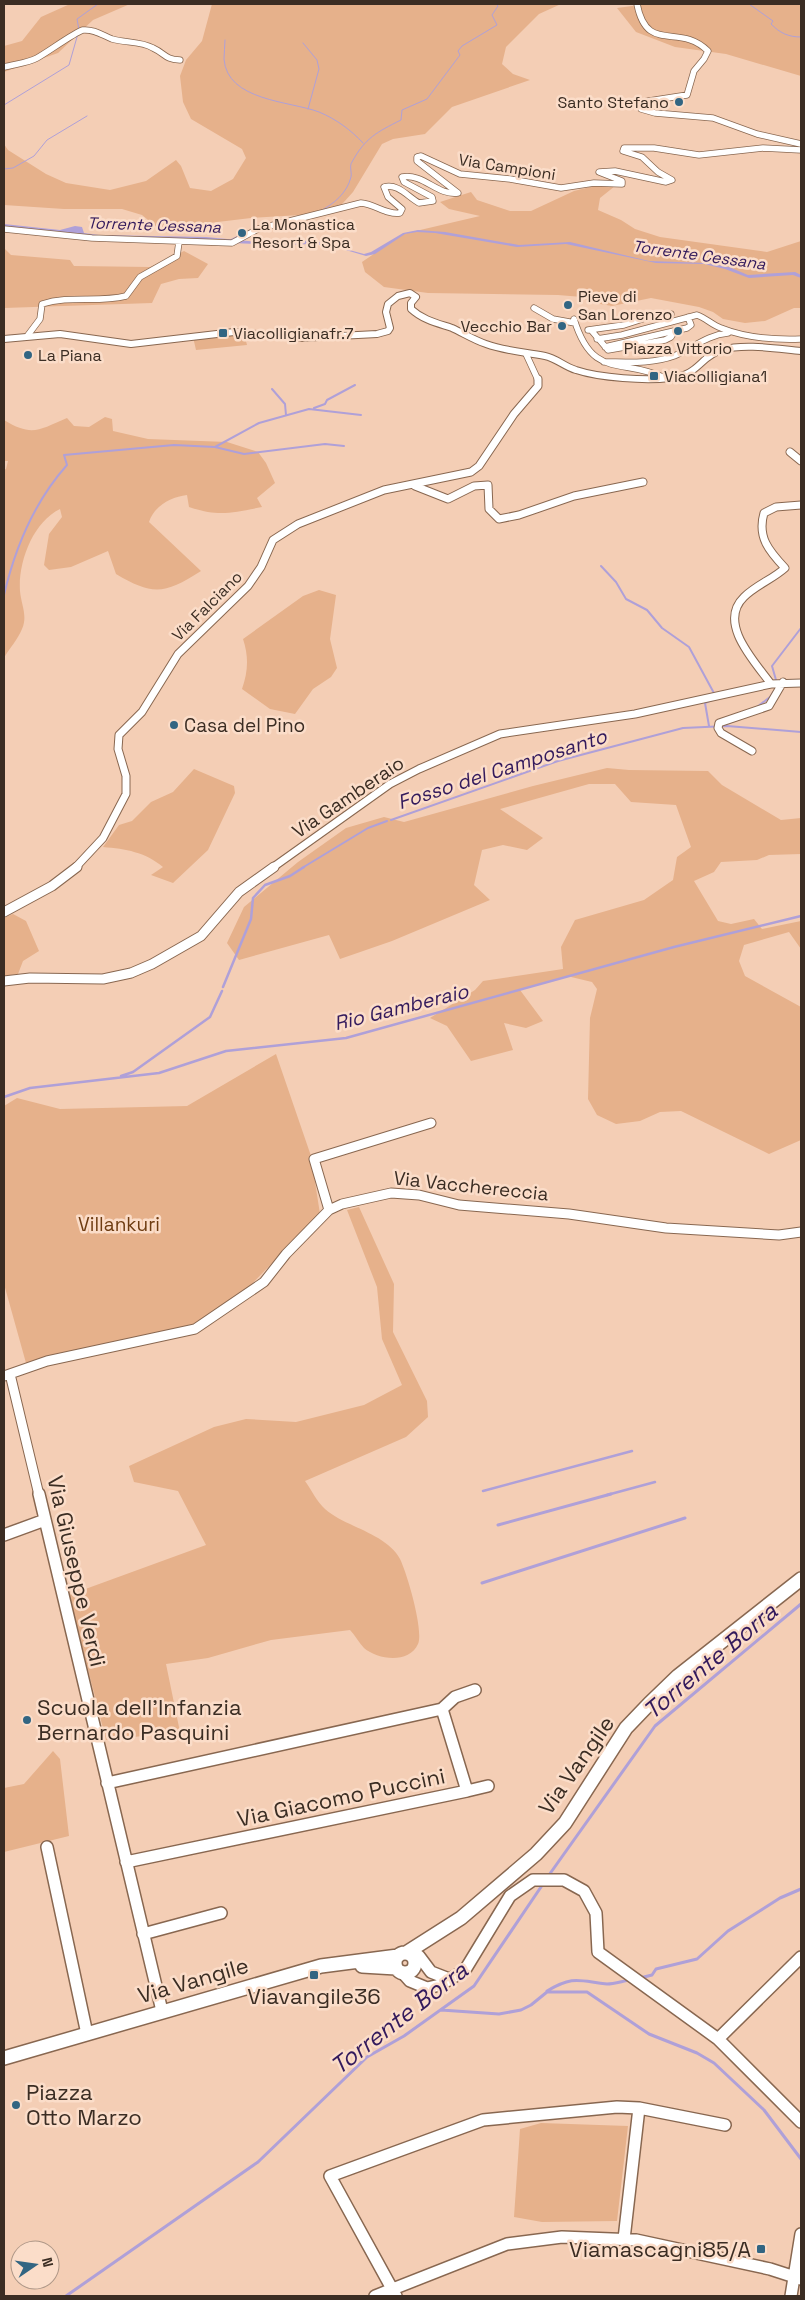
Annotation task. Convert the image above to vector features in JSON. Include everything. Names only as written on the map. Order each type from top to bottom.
[{"type":"street","points":[[638,4],[639,20],[647,30],[654,34],[698,43],[708,51],[705,59],[694,73],[692,86],[687,95],[642,102],[639,105],[641,109],[655,113],[713,118],[757,134],[801,144]]},
{"type":"street","points":[[4,67],[35,59],[55,48],[76,32],[85,30],[95,31],[113,39],[143,44],[154,48],[167,59],[180,60]]},
{"type":"street","name":"Via Campioni","points":[[178,242],[210,241],[232,244],[242,237],[266,227],[361,203],[371,203],[390,213],[400,213],[402,209],[390,200],[384,190],[384,187],[387,185],[394,186],[419,203],[433,201],[432,197],[404,182],[402,177],[407,175],[416,176],[449,194],[458,193],[458,191],[439,180],[429,169],[417,161],[417,158],[421,156],[460,174],[510,179],[564,188],[594,183],[623,183],[616,178],[600,174],[604,170],[666,182],[672,180],[658,172],[642,157],[623,151],[622,149],[626,148],[654,148],[699,155],[763,148],[801,150]]},
{"type":"street","points":[[4,229],[83,238],[178,242],[177,256],[140,277],[126,296],[42,304],[40,320],[28,335]]},
{"type":"street","points":[[4,338],[28,335],[65,335],[131,344],[240,332],[300,338],[334,338],[377,334],[388,331],[390,328],[386,310],[389,303],[397,296],[407,293],[416,295],[410,306],[412,311],[420,317],[454,329],[494,347],[526,354],[547,356],[575,370],[588,374],[643,379],[665,378],[690,374],[712,354],[723,349],[754,347],[801,351]]},
{"type":"street","points":[[534,308],[556,321],[575,321],[584,345],[604,362],[653,372],[665,378]]},
{"type":"street","points":[[674,332],[671,337],[660,341],[619,350],[606,348],[597,339],[593,328],[624,324],[655,315],[688,317],[697,315],[702,316],[708,322],[718,327],[745,334],[781,340],[801,339]]},
{"type":"street","points":[[597,339],[622,335],[675,316]]},
{"type":"street","points":[[606,348],[674,332],[691,325],[688,317]]},
{"type":"street","points":[[604,362],[666,358],[684,352],[716,334],[745,334]]},
{"type":"street","points":[[622,335],[626,342]]},
{"type":"street","name":"Via Falciano","points":[[4,912],[59,883],[94,852],[120,808],[127,791],[128,782],[118,755],[119,735],[142,712],[178,654],[232,604],[256,577],[273,540],[298,524],[384,490],[407,484],[461,476],[476,470],[514,414],[538,386],[538,378],[526,354]]},
{"type":"street","points":[[790,452],[801,461]]},
{"type":"street","points":[[407,484],[422,486],[432,490],[442,498],[448,499],[472,485],[488,485],[487,501],[489,511],[499,519],[508,518],[550,503],[606,488],[643,482]]},
{"type":"street","points":[[771,684],[736,632],[734,622],[736,610],[745,597],[769,582],[785,568],[766,545],[759,533],[764,513],[776,507],[801,505]]},
{"type":"street","points":[[752,751],[721,733],[718,728],[719,723],[769,706],[783,682]]},
{"type":"street","name":"Via Gamberaio","points":[[4,981],[30,978],[103,979],[122,976],[147,967],[189,944],[204,933],[240,892],[390,784],[419,769],[500,734],[635,714],[771,684],[783,682],[801,683]]},
{"type":"street","points":[[329,1210],[314,1159],[431,1123]]},
{"type":"street","name":"Via Vacchereccia","points":[[7,1375],[57,1359],[195,1329],[264,1282],[286,1254],[329,1210],[361,1199],[401,1193],[419,1195],[459,1205],[569,1214],[666,1228],[779,1235],[801,1232]]},
{"type":"street","name":"Via Giuseppe Verdi","points":[[7,1375],[44,1520],[162,2011]]},
{"type":"street","points":[[4,1535],[44,1520]]},
{"type":"street","name":"Via Vangile","points":[[4,2058],[162,2011],[329,1965],[406,1961],[432,1938],[461,1918],[536,1854],[565,1823],[626,1728],[649,1704],[678,1676],[801,1579]]},
{"type":"street","points":[[107,1783],[442,1709],[455,1697],[475,1690]]},
{"type":"street","name":"Via Giacomo Puccini","points":[[126,1862],[467,1791],[442,1709]]},
{"type":"street","points":[[467,1791],[488,1786]]},
{"type":"street","points":[[47,1847],[87,2034]]},
{"type":"street","points":[[406,1961],[410,1980],[427,1988],[440,1985],[465,1970],[510,1896],[533,1880],[564,1880],[584,1891],[596,1913],[598,1952],[718,2039],[746,2064],[801,2122]]},
{"type":"street","points":[[143,1934],[221,1913]]},
{"type":"street","points":[[718,2039],[801,1957]]},
{"type":"street","points":[[406,1961],[436,1977],[449,1979]]},
{"type":"street","points":[[394,2292],[330,2176],[483,2120],[617,2107],[639,2108],[725,2125]]},
{"type":"street","points":[[624,2238],[639,2108]]},
{"type":"street","points":[[790,2296],[798,2278],[801,2234]]},
{"type":"street","points":[[376,2296],[394,2292],[507,2244],[562,2237],[624,2238],[798,2278]]},
{"type":"green space","points":[[70,4],[130,4],[93,20],[58,53],[4,72],[4,46],[22,41],[41,17]]},
{"type":"green space","points":[[212,4],[561,4],[539,14],[506,47],[502,64],[513,74],[530,80],[452,107],[425,134],[393,139],[382,144],[353,192],[334,213],[251,218],[159,229],[142,215],[122,209],[64,209],[4,205],[4,144],[8,150],[46,174],[66,183],[110,190],[146,181],[176,160],[181,166],[190,188],[211,191],[233,179],[246,158],[242,149],[191,119],[183,102],[180,76],[186,60],[202,41]]},
{"type":"green space","points":[[647,4],[801,4],[801,76],[726,54],[675,47],[636,32],[617,8]]},
{"type":"green space","points":[[598,185],[615,186],[600,198],[598,210],[621,220],[635,229],[660,237],[767,252],[801,241],[801,308],[794,308],[765,321],[745,323],[723,319],[713,312],[699,307],[651,298],[612,306],[589,302],[582,297],[558,295],[428,293],[384,287],[365,272],[362,262],[403,234],[480,216],[449,209],[440,202],[471,192],[477,200],[510,211],[531,211],[574,191]]},
{"type":"green space","points":[[4,248],[11,255],[70,260],[74,266],[150,267],[184,251],[208,264],[198,278],[179,279],[161,284],[152,303],[4,308]]},
{"type":"green space","points":[[244,333],[247,345],[196,350],[193,337]]},
{"type":"green space","points":[[105,417],[112,419],[113,431],[148,439],[227,442],[258,452],[266,463],[275,483],[257,498],[262,507],[233,512],[209,512],[189,507],[187,495],[169,500],[159,507],[151,516],[149,522],[201,571],[189,579],[168,588],[150,589],[116,574],[108,551],[71,567],[49,570],[44,565],[49,534],[62,517],[60,509],[50,515],[35,533],[25,556],[20,580],[24,624],[4,658],[4,470],[8,461],[4,461],[4,420],[22,429],[36,430],[67,418],[74,426],[89,427]]},
{"type":"green space","points":[[319,590],[336,595],[330,639],[337,668],[331,677],[313,689],[295,714],[270,709],[242,689],[246,677],[247,664],[243,639],[303,596]]},
{"type":"green space","points":[[607,768],[708,771],[722,785],[781,820],[801,818],[801,854],[769,855],[757,860],[721,862],[714,872],[694,881],[718,921],[731,924],[754,919],[762,929],[801,921],[801,949],[789,932],[744,945],[739,961],[745,976],[801,1007],[801,1140],[769,1154],[681,1111],[660,1112],[640,1121],[616,1124],[597,1115],[588,1099],[590,1018],[597,989],[592,982],[567,976],[520,990],[543,1021],[526,1028],[504,1023],[513,1050],[471,1061],[447,1026],[430,1018],[475,990],[483,981],[563,969],[561,947],[575,920],[644,900],[673,880],[677,857],[691,847],[676,805],[631,802],[615,784],[589,784],[500,809],[543,838],[527,850],[503,845],[482,850],[474,885],[490,900],[392,941],[340,959],[329,935],[239,960],[227,943],[244,907],[298,862],[346,828],[384,817],[404,822],[533,786]]},
{"type":"green space","points":[[194,769],[234,786],[235,793],[208,850],[173,883],[151,875],[163,867],[149,858],[127,850],[103,847],[119,825],[132,821],[151,802],[173,792]]},
{"type":"green space","points":[[13,914],[26,921],[39,951],[23,961],[18,974],[4,976],[4,918]]},
{"type":"green space","name":"Villankuri","points":[[276,1054],[311,1156],[320,1214],[239,1297],[192,1326],[26,1363],[4,1284],[4,1106],[17,1098],[60,1109],[187,1106]]},
{"type":"green space","points":[[359,1207],[394,1284],[393,1332],[427,1401],[428,1417],[406,1437],[305,1481],[325,1509],[343,1521],[375,1536],[394,1550],[407,1576],[417,1615],[419,1627],[418,1644],[408,1655],[393,1658],[385,1657],[364,1648],[350,1630],[271,1640],[208,1658],[166,1664],[180,1732],[106,1740],[69,1595],[206,1545],[178,1491],[134,1482],[129,1466],[214,1427],[246,1419],[296,1422],[364,1405],[402,1385],[382,1339],[377,1287],[347,1210]]},
{"type":"green space","points":[[53,1751],[60,1759],[69,1836],[4,1852],[4,1788],[24,1784]]},
{"type":"green space","points":[[541,2123],[628,2126],[617,2221],[542,2222],[514,2217],[520,2129]]},
{"type":"shaded area","points":[[4,224],[60,230],[75,226],[82,227],[84,233],[99,235],[206,237],[258,242],[284,239],[320,242],[364,254],[371,252],[403,233],[418,230],[445,232],[519,245],[570,242],[649,261],[707,263],[729,267],[748,275],[795,272],[801,275],[801,278],[793,275],[749,278],[704,264],[656,263],[566,244],[517,247],[435,233],[417,232],[405,234],[375,254],[366,256],[339,248],[313,244],[277,245],[88,237],[4,226]]},
{"type":"waterway","points":[[4,105],[69,65],[79,30],[77,19],[98,4]]},
{"type":"waterway","points":[[320,211],[343,193],[351,177],[351,164],[367,141],[378,132],[401,120],[402,110],[427,99],[460,55],[458,51],[462,46],[497,25],[492,15],[498,6],[496,4]]},
{"type":"waterway","points":[[749,4],[773,21],[771,24],[781,32],[801,37]]},
{"type":"waterway","points":[[225,40],[224,59],[228,73],[236,83],[262,97],[308,108]]},
{"type":"waterway","points":[[303,43],[317,60],[319,69],[308,108]]},
{"type":"waterway","points":[[308,108],[343,125],[363,143]]},
{"type":"waterway","points":[[4,169],[13,168],[34,156],[47,140],[87,116]]},
{"type":"waterway","points":[[230,240],[257,227]]},
{"type":"waterway","points":[[314,408],[325,404],[327,400],[355,385]]},
{"type":"waterway","points":[[272,389],[285,404],[286,415]]},
{"type":"waterway","points":[[215,447],[259,423],[309,409],[361,415]]},
{"type":"waterway","points":[[215,447],[244,454],[325,444],[344,446]]},
{"type":"waterway","points":[[4,595],[14,560],[28,526],[45,494],[67,465],[64,455],[174,445],[215,447]]},
{"type":"waterway","points":[[601,566],[616,582],[626,599],[647,610],[662,628],[689,647],[715,695]]},
{"type":"waterway","points":[[776,680],[772,666],[801,628]]},
{"type":"waterway","points":[[757,707],[770,697],[774,691]]},
{"type":"waterway","points":[[709,726],[705,703],[712,700]]},
{"type":"waterway","name":"Fosso del Camposanto","points":[[391,820],[558,761],[683,728],[727,726],[801,732]]},
{"type":"waterway","points":[[302,868],[368,828],[387,821]]},
{"type":"waterway","points":[[223,987],[251,919],[253,898],[265,885],[290,876],[304,867]]},
{"type":"waterway","name":"Rio Gamberaio","points":[[4,1097],[30,1088],[159,1073],[226,1051],[346,1038],[674,947],[801,916]]},
{"type":"waterway","points":[[121,1076],[133,1072],[210,1017],[222,991]]},
{"type":"waterway","points":[[483,1491],[632,1451]]},
{"type":"waterway","points":[[607,1495],[655,1482]]},
{"type":"waterway","points":[[498,1525],[611,1494]]},
{"type":"waterway","points":[[482,1583],[685,1518]]},
{"type":"waterway","name":"Torrente Borra","points":[[549,1875],[655,1726],[801,1604]]},
{"type":"waterway","name":"Torrente Borra","points":[[66,2296],[258,2162],[367,2057],[404,2036],[474,1986],[543,1884]]},
{"type":"waterway","points":[[640,1978],[652,1975],[656,1969],[697,1959],[728,1931],[780,1898],[801,1889]]},
{"type":"waterway","points":[[547,1991],[564,1983],[577,1980],[607,1984],[630,1980]]},
{"type":"waterway","points":[[441,2010],[499,2014],[521,2010],[531,2005],[547,1992],[587,1992],[649,2034],[697,2053],[714,2063],[764,2110],[801,2159]]},
{"type":"place","name":"Santo Stefano","points":[[679,102]]},
{"type":"place","name":"La Monastica Resort & Spa","points":[[242,233]]},
{"type":"place","name":"Pieve di San Lorenzo","points":[[568,305]]},
{"type":"place","name":"Vecchio Bar","points":[[562,326]]},
{"type":"place","name":"Piazza Vittorio","points":[[678,331]]},
{"type":"place","name":"Viacolligianafr.7","points":[[223,333]]},
{"type":"place","name":"La Piana","points":[[28,355]]},
{"type":"place","name":"Viacolligiana1","points":[[654,376]]},
{"type":"place","name":"Casa del Pino","points":[[174,725]]},
{"type":"place","name":"Scuola dell'Infanzia Bernardo Pasquini","points":[[27,1720]]},
{"type":"place","name":"Viavangile36","points":[[314,1975]]},
{"type":"place","name":"Piazza Otto Marzo","points":[[16,2105]]},
{"type":"place","name":"Viamascagni85/A","points":[[761,2249]]},
{"type":"water label","name":"Torrente Cessana","points":[[154,225]]},
{"type":"water label","name":"Torrente Cessana","points":[[699,255]]}]
